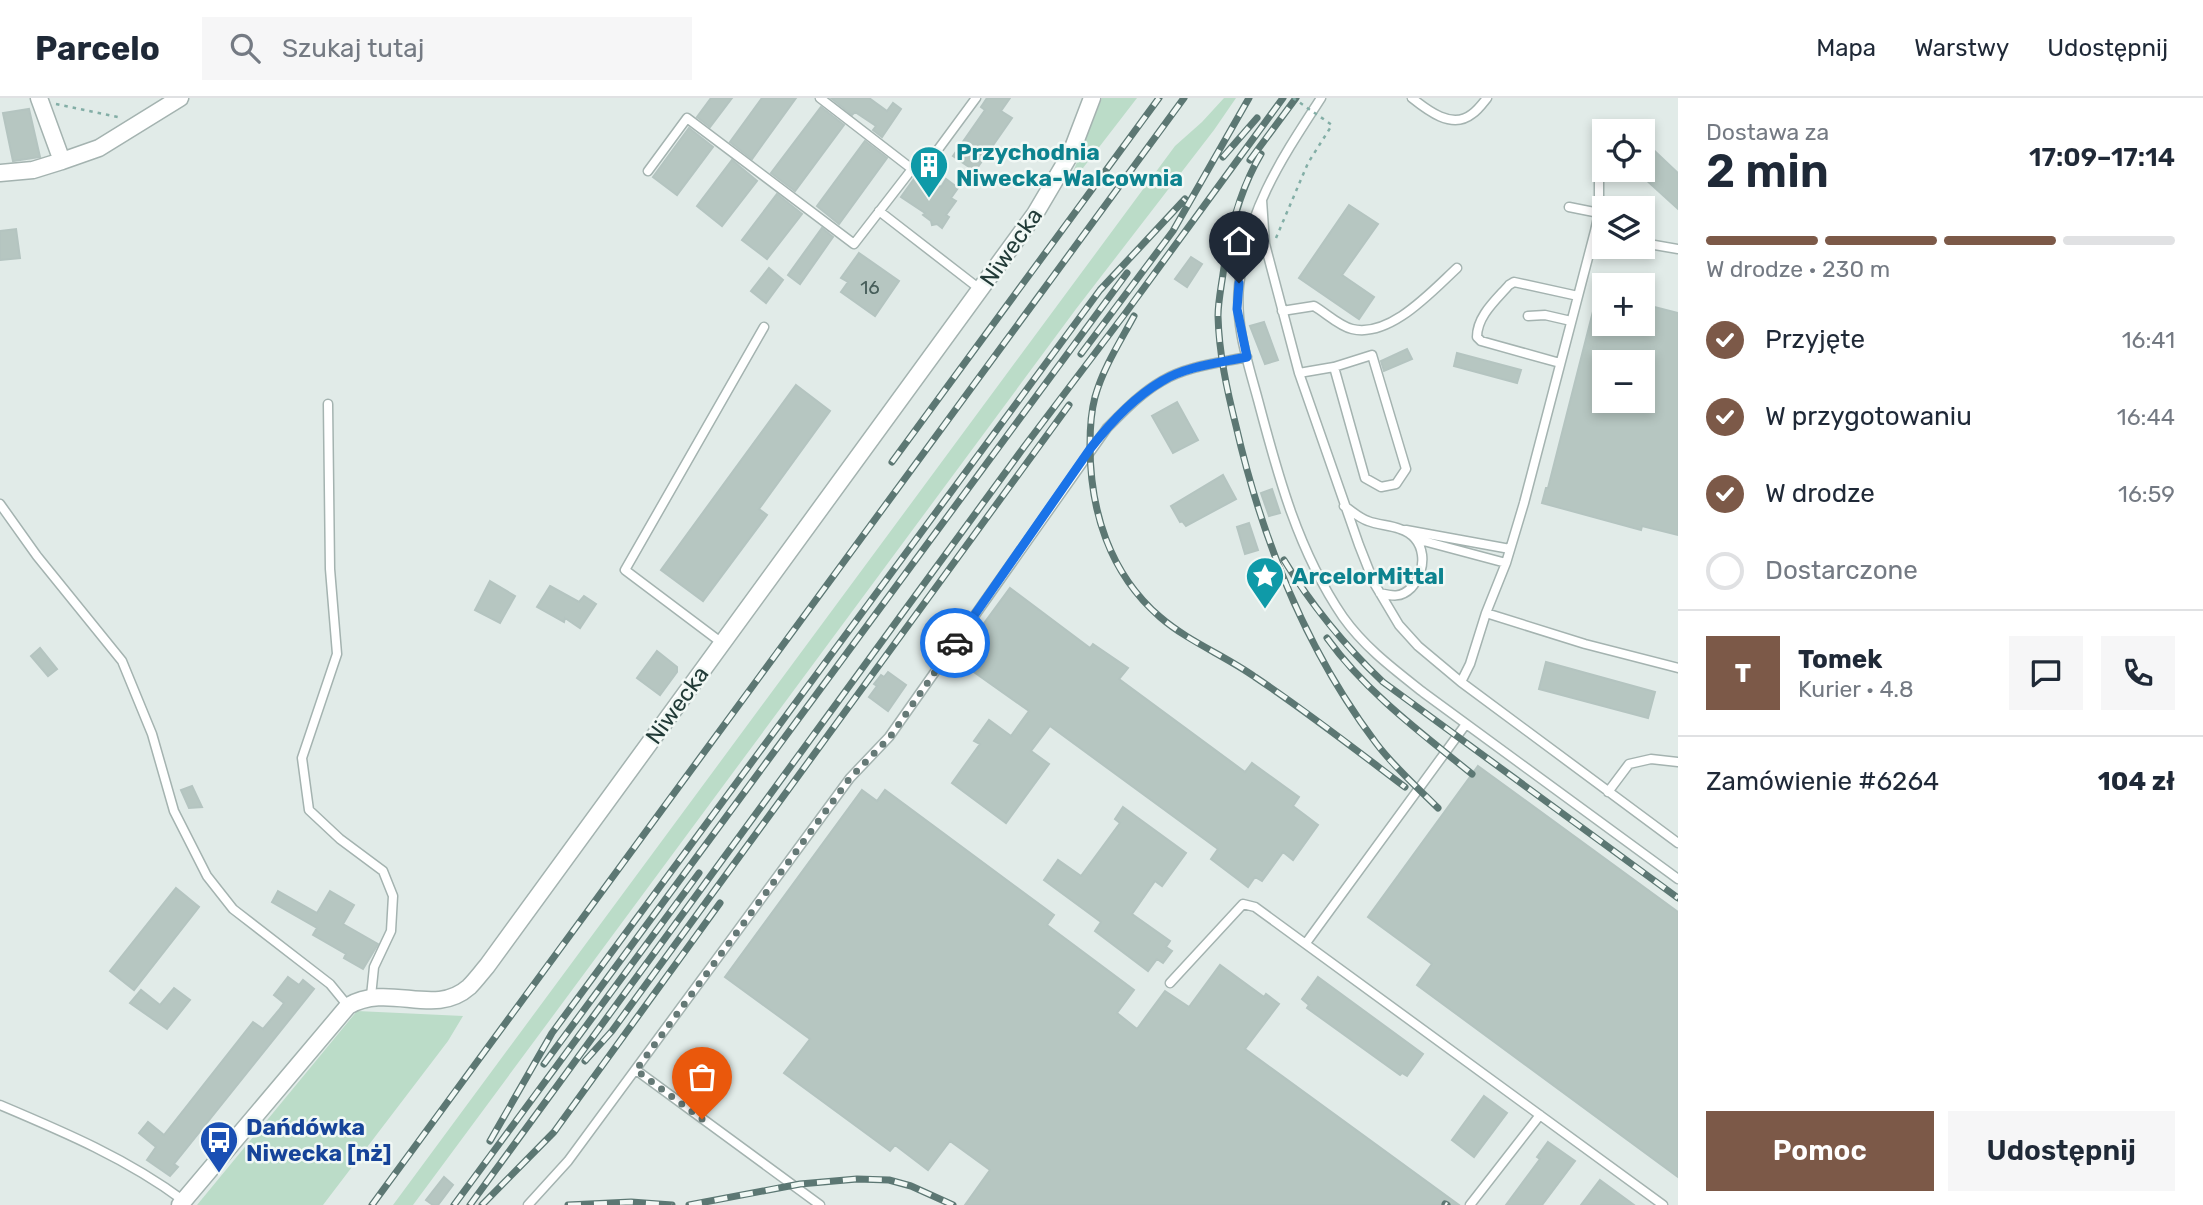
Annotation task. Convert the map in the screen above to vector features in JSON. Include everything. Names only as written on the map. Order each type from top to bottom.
[{"type":"street","points":[[0,173],[33,170],[99,148],[180,98]]},
{"type":"street","name":"Niwecka","points":[[182,1203],[348,1006],[371,996],[436,1002],[452,998],[468,988],[487,966],[1035,214],[1071,153],[1092,98]]},
{"type":"street","points":[[44,99],[62,161]]},
{"type":"lane","points":[[820,98],[912,169]]},
{"type":"lane","points":[[648,171],[687,118],[854,244],[912,169],[934,155],[976,98]]},
{"type":"lane","points":[[1321,98],[1285,153],[1252,220],[1239,283],[1237,309],[1247,357],[1286,500],[1300,538],[1327,591],[1362,640],[1424,693],[1678,879]]},
{"type":"lane","points":[[1412,98],[1434,115],[1454,120],[1470,116],[1488,98]]},
{"type":"lane","points":[[1262,197],[1265,244],[1299,373],[1345,506],[1380,593],[1399,625],[1418,646],[1461,682],[1678,843]]},
{"type":"lane","points":[[1569,207],[1592,211]]},
{"type":"lane","points":[[879,211],[981,290]]},
{"type":"lane","points":[[1461,682],[1506,563],[1592,242]]},
{"type":"lane","points":[[1655,245],[1678,249]]},
{"type":"lane","points":[[1282,312],[1314,306],[1348,329],[1365,331],[1393,320],[1414,307],[1457,268]]},
{"type":"lane","points":[[1560,363],[1481,341],[1477,337],[1477,328],[1482,318],[1514,282],[1578,296]]},
{"type":"lane","points":[[1528,316],[1545,315],[1571,321]]},
{"type":"lane","points":[[722,643],[625,570],[764,327]]},
{"type":"lane","points":[[1299,373],[1334,367],[1372,355],[1406,469],[1396,484],[1381,487],[1365,478],[1334,367]]},
{"type":"lane","points":[[528,1205],[568,1161],[850,778],[890,737],[1107,428],[1131,404],[1162,380],[1191,369],[1247,357]]},
{"type":"lane","points":[[328,404],[330,569],[337,654],[302,758],[309,810],[340,839],[383,871],[393,896],[391,931],[374,967],[371,996]]},
{"type":"lane","points":[[0,504],[37,556],[122,661],[152,734],[174,811],[207,877],[233,909],[330,985],[348,1006]]},
{"type":"lane","points":[[1345,506],[1366,521],[1510,548]]},
{"type":"lane","points":[[1403,530],[1416,539],[1506,563]]},
{"type":"lane","points":[[1380,593],[1396,596],[1407,591],[1418,580],[1424,565],[1423,552],[1416,539]]},
{"type":"lane","points":[[1486,613],[1584,644],[1678,668]]},
{"type":"lane","points":[[1306,943],[1466,724]]},
{"type":"lane","points":[[1608,792],[1629,764],[1651,759],[1678,762]]},
{"type":"lane","points":[[1170,983],[1243,904],[1255,907],[1663,1205]]},
{"type":"lane","points":[[636,1070],[820,1205]]},
{"type":"lane","points":[[0,1105],[98,1148],[145,1174],[182,1203]]},
{"type":"lane","points":[[1471,1205],[1540,1115]]},
{"type":"path","points":[[1276,239],[1308,163],[1332,125],[1293,98]]},
{"type":"path","points":[[44,99],[53,104],[129,119]]},
{"type":"green space","points":[[1102,98],[1137,98],[1066,190]]},
{"type":"green space","points":[[1224,98],[1236,98],[1076,309],[413,1205],[393,1205],[1175,146]]},
{"type":"green space","points":[[357,1011],[463,1016],[448,1041],[323,1205],[197,1205]]},
{"type":"building","points":[[711,98],[732,98],[710,127],[697,117]]},
{"type":"building","points":[[762,98],[796,98],[752,159],[730,142]]},
{"type":"building","points":[[831,98],[869,98],[887,111],[893,103],[901,109],[882,137],[873,130],[876,126],[855,112],[852,115]]},
{"type":"building","points":[[987,98],[1010,98],[1001,111],[1012,118],[975,171],[953,156],[985,110],[981,107]]},
{"type":"building","points":[[821,107],[844,125],[795,191],[771,173]]},
{"type":"building","points":[[29,109],[40,157],[13,161],[3,113]]},
{"type":"building","points":[[689,128],[713,147],[677,195],[653,177]]},
{"type":"building","points":[[865,141],[887,158],[839,224],[817,206]]},
{"type":"building","points":[[1655,151],[1678,173],[1678,209],[1648,182],[1655,182]]},
{"type":"building","points":[[732,160],[757,181],[722,226],[697,206]]},
{"type":"building","name":"Przychodnia Niwecka-Walcownia","points":[[919,172],[941,187],[946,179],[958,188],[951,198],[956,201],[946,215],[949,217],[942,228],[937,224],[932,225],[923,215],[925,213],[901,197]]},
{"type":"building","points":[[777,194],[802,214],[767,259],[742,240]]},
{"type":"building","points":[[1349,205],[1378,224],[1342,275],[1374,297],[1359,319],[1299,278]]},
{"type":"building","points":[[822,228],[833,237],[800,284],[788,275]]},
{"type":"building","points":[[16,229],[20,258],[0,260],[0,231]]},
{"type":"building","points":[[859,253],[899,281],[875,316],[841,292],[848,282],[841,278]]},
{"type":"building","points":[[1191,257],[1202,264],[1187,287],[1175,279]]},
{"type":"building","points":[[769,268],[783,280],[766,303],[751,291]]},
{"type":"building","points":[[1655,307],[1678,313],[1678,535],[1642,526],[1641,530],[1542,503],[1592,315],[1592,336],[1655,336]]},
{"type":"building","points":[[1264,322],[1278,360],[1265,364],[1250,326]]},
{"type":"building","points":[[1407,349],[1412,359],[1384,371],[1381,361]]},
{"type":"building","points":[[1457,353],[1521,370],[1517,383],[1454,366]]},
{"type":"building","points":[[796,385],[830,411],[759,509],[767,515],[703,601],[661,570]]},
{"type":"building","points":[[1177,402],[1198,440],[1173,453],[1152,416]]},
{"type":"building","points":[[1223,475],[1236,499],[1186,526],[1180,522],[1171,506]]},
{"type":"building","points":[[1272,489],[1280,513],[1269,516],[1261,493]]},
{"type":"building","points":[[1249,523],[1258,550],[1245,554],[1237,527]]},
{"type":"building","points":[[490,581],[515,596],[500,623],[475,610]]},
{"type":"building","points":[[550,586],[579,602],[584,596],[596,604],[580,628],[565,618],[564,622],[537,607]]},
{"type":"building","points":[[1010,588],[1090,648],[1093,644],[1128,668],[1119,679],[1245,772],[1252,763],[1299,797],[1293,806],[1318,825],[1293,860],[1283,852],[1262,881],[1255,877],[1248,887],[1211,859],[1218,849],[1050,726],[1031,751],[1049,764],[1006,823],[952,783],[980,744],[974,741],[989,720],[1011,736],[1029,711],[957,660]]},
{"type":"building","points":[[40,648],[57,669],[48,676],[31,656]]},
{"type":"building","points":[[657,651],[677,667],[677,672],[660,695],[637,678]]},
{"type":"building","points":[[1546,662],[1655,692],[1648,718],[1539,689]]},
{"type":"building","points":[[888,672],[906,685],[888,711],[869,697],[877,686],[874,684],[881,675],[884,677]]},
{"type":"building","points":[[1478,766],[1678,912],[1678,1177],[1417,985],[1432,964],[1368,917]]},
{"type":"building","points":[[192,786],[202,807],[189,808],[181,790]]},
{"type":"building","points":[[862,790],[877,801],[885,790],[1054,915],[1047,925],[1134,990],[1117,1013],[1137,1029],[1165,991],[1189,1007],[1220,965],[1264,997],[1266,994],[1279,1004],[1245,1049],[1459,1205],[965,1205],[990,1170],[950,1141],[928,1170],[895,1145],[890,1151],[784,1073],[810,1039],[725,977]]},
{"type":"building","points":[[1123,807],[1186,853],[1162,886],[1155,881],[1132,914],[1170,941],[1166,947],[1172,951],[1163,963],[1157,959],[1148,971],[1095,931],[1101,922],[1044,880],[1058,860],[1081,876],[1120,823],[1115,819]]},
{"type":"building","points":[[176,888],[199,907],[134,990],[110,971]]},
{"type":"building","points":[[278,891],[317,913],[330,891],[354,905],[343,924],[378,944],[363,969],[344,958],[346,954],[313,935],[317,928],[272,902]]},
{"type":"building","points":[[288,977],[299,985],[303,980],[314,989],[174,1164],[178,1167],[170,1176],[147,1160],[156,1147],[139,1133],[148,1122],[164,1135],[253,1022],[263,1029],[279,1010],[284,1003],[274,995]]},
{"type":"building","points":[[1318,977],[1423,1054],[1407,1076],[1402,1073],[1400,1075],[1307,1008],[1309,1005],[1302,999]]},
{"type":"building","points":[[174,988],[190,1000],[167,1029],[130,1003],[141,990],[160,1005]]},
{"type":"building","points":[[1484,1096],[1507,1113],[1474,1157],[1452,1140]]},
{"type":"building","points":[[1548,1142],[1575,1161],[1542,1205],[1506,1205],[1540,1159],[1537,1157]]},
{"type":"building","points":[[444,1177],[453,1185],[438,1205],[433,1205],[426,1200]]},
{"type":"building","points":[[1600,1180],[1634,1205],[1581,1205]]},
{"type":"railway","points":[[892,462],[1159,98]]},
{"type":"railway","points":[[372,1205],[1184,98]]},
{"type":"railway","points":[[1081,354],[1173,231],[1249,98]]},
{"type":"railway","points":[[470,1205],[1024,447],[1283,98]]},
{"type":"railway","points":[[1250,160],[1296,98]]},
{"type":"railway","points":[[1223,157],[1257,118]]},
{"type":"railway","points":[[1261,154],[1236,212],[1225,258],[1218,311],[1224,372],[1247,468],[1273,551],[1308,632],[1328,670],[1383,752],[1438,808]]},
{"type":"railway","points":[[490,1141],[552,1033],[1100,290],[1185,199]]},
{"type":"railway","points":[[544,1064],[1127,273]]},
{"type":"railway","points":[[1134,316],[1098,386],[1091,427],[1094,493],[1106,539],[1115,560],[1142,600],[1171,626],[1274,690],[1405,787]]},
{"type":"railway","points":[[585,1061],[612,1031],[1069,405]]},
{"type":"railway","points":[[1284,560],[1329,624],[1383,682],[1678,898]]},
{"type":"railway","points":[[1327,638],[1376,694],[1472,774]]},
{"type":"railway","points":[[454,1205],[699,873]]},
{"type":"railway","points":[[482,1205],[554,1132],[720,903]]},
{"type":"railway","points":[[689,1205],[800,1184],[857,1179],[889,1180],[911,1186],[953,1205]]},
{"type":"railway","points":[[568,1205],[631,1202],[672,1205]]},
{"type":"way so far","points":[[702,1119],[636,1070],[850,778],[890,737],[955,643]]},
{"type":"place","name":"Przychodnia Niwecka-Walcownia","points":[[929,199]]},
{"type":"place","name":"ArcelorMittal","points":[[1265,610]]},
{"type":"place","name":"Dańdówka Niwecka [nż]","points":[[219,1174]]},
{"type":"route","points":[[955,643],[1090,449],[1131,404],[1162,380],[1191,369],[1247,357],[1237,309],[1239,283]]}]
